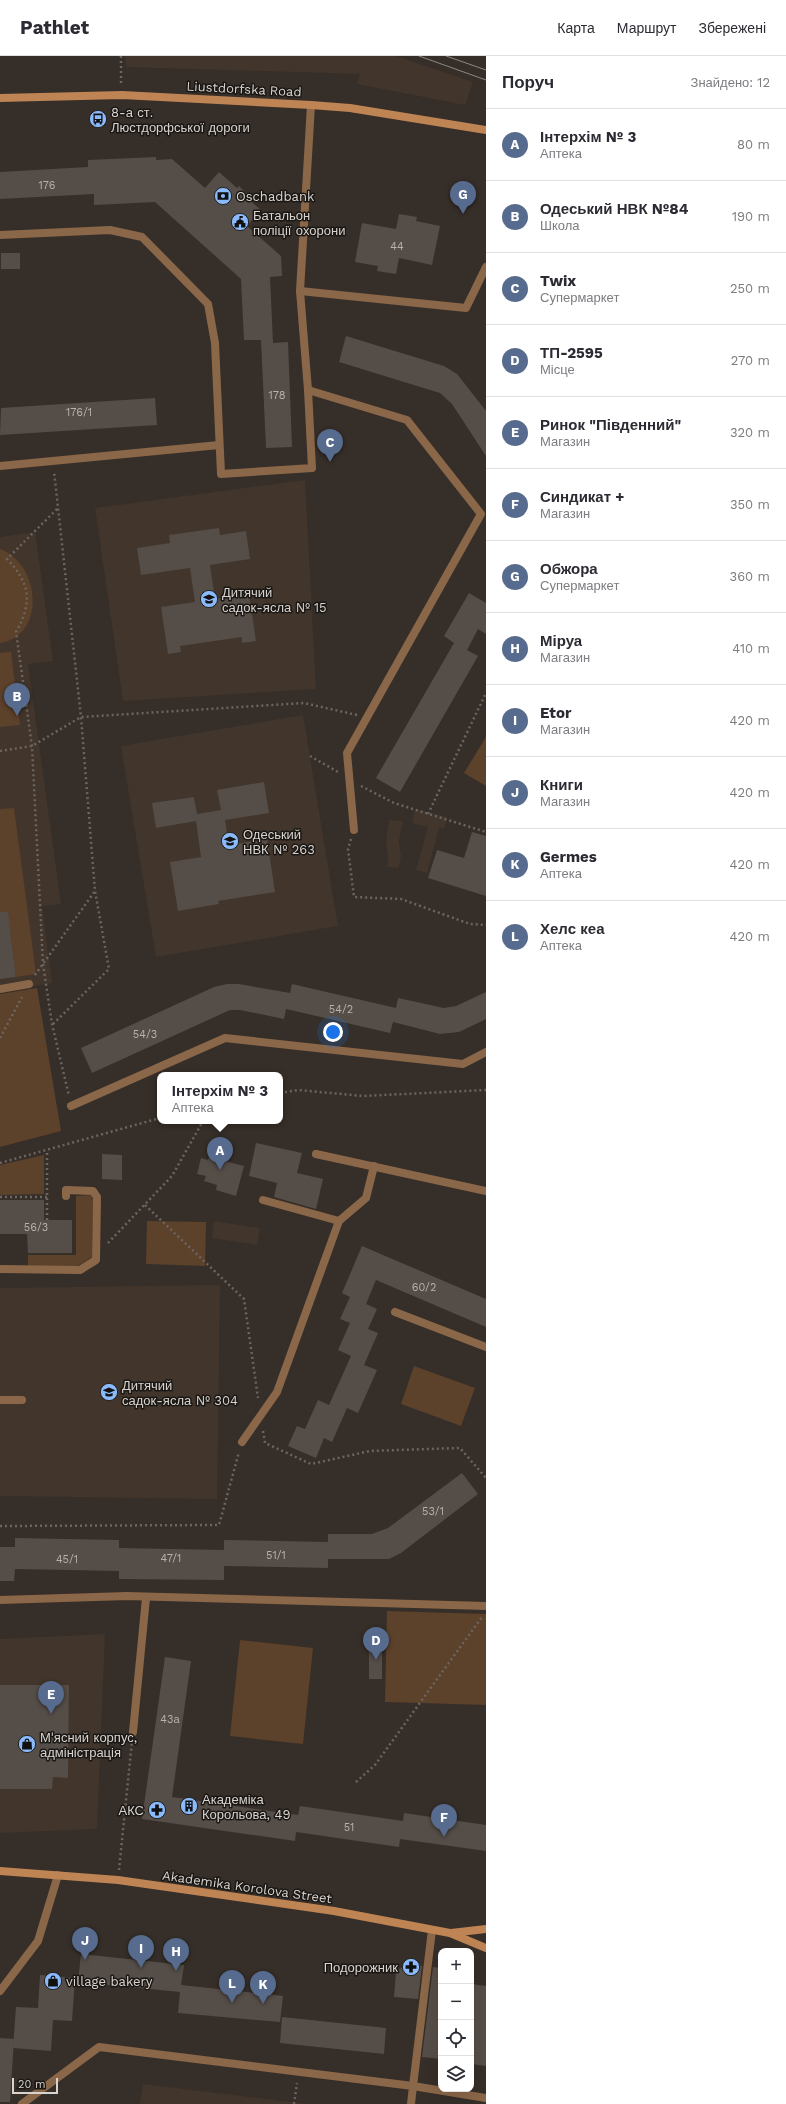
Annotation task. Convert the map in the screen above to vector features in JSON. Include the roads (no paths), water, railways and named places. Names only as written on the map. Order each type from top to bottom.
[{"type":"main road","name":"Liustdorfska Road","points":[[0,98],[122,95],[311,105],[365,110],[486,130]]},
{"type":"main road","name":"Akademika Korolova Street","points":[[0,1871],[118,1880],[334,1911],[450,1933],[486,1948]]},
{"type":"main road","points":[[450,1933],[486,1929]]},
{"type":"lane","points":[[0,235],[110,230],[142,237],[208,304],[215,343],[221,474],[312,468],[308,390],[300,291],[311,105]]},
{"type":"lane","points":[[300,291],[466,308],[486,267]]},
{"type":"lane","points":[[308,390],[407,420],[484,514],[347,753],[354,830]]},
{"type":"lane","points":[[0,466],[219,444]]},
{"type":"lane","points":[[0,989],[29,984]]},
{"type":"lane","points":[[71,1106],[225,1038],[463,1064],[486,1052]]},
{"type":"lane","points":[[316,1154],[486,1191]]},
{"type":"lane","points":[[242,1442],[277,1392],[339,1221],[366,1198],[374,1166]]},
{"type":"lane","points":[[0,1270],[80,1270],[96,1260],[97,1197],[93,1191],[66,1190],[66,1196]]},
{"type":"lane","points":[[263,1200],[339,1221]]},
{"type":"lane","points":[[395,1312],[486,1347]]},
{"type":"lane","points":[[0,1400],[22,1400]]},
{"type":"lane","points":[[0,1600],[127,1596],[146,1598],[486,1606]]},
{"type":"lane","points":[[133,1732],[146,1598]]},
{"type":"lane","points":[[0,1991],[38,1941],[58,1875]]},
{"type":"lane","points":[[411,2104],[432,1930]]},
{"type":"lane","points":[[22,2104],[98,2048],[413,2086],[486,2098]]},
{"type":"tram line","points":[[419,56],[486,80]]},
{"type":"tram line","points":[[446,56],[486,70]]},
{"type":"place","name":"8-а ст. Люстдорфської дороги","points":[[98,119]]},
{"type":"place","name":"Oschadbank","points":[[223,196]]},
{"type":"place","name":"Обжора","points":[[463,214]]},
{"type":"place","name":"Батальон поліції охорони","points":[[240,222]]},
{"type":"place","name":"Twix","points":[[330,462]]},
{"type":"place","name":"Дитячий садок-ясла № 15","points":[[209,599]]},
{"type":"place","name":"Одеський НВК №84","points":[[17,716]]},
{"type":"place","name":"Одеський НВК № 263","points":[[230,841]]},
{"type":"place","name":"Інтерхім № 3","points":[[220,1170]]},
{"type":"place","name":"Дитячий садок-ясла № 304","points":[[109,1392]]},
{"type":"place","name":"ТП-2595","points":[[376,1660]]},
{"type":"place","name":"Ринок \"Південний\"","points":[[51,1714]]},
{"type":"place","name":"М'ясний корпус, адміністрація","points":[[27,1744]]},
{"type":"place","name":"Академіка Корольова, 49","points":[[189,1806]]},
{"type":"place","name":"АКС","points":[[157,1810]]},
{"type":"place","name":"Синдикат +","points":[[444,1837]]},
{"type":"place","name":"Книги","points":[[85,1960]]},
{"type":"place","name":"Подорожник","points":[[411,1967]]},
{"type":"place","name":"Etor","points":[[141,1968]]},
{"type":"place","name":"Міруа","points":[[176,1971]]},
{"type":"place","name":"village bakery","points":[[53,1981]]},
{"type":"place","name":"Хелс кеа","points":[[232,2003]]},
{"type":"place","name":"Germes","points":[[263,2004]]}]
